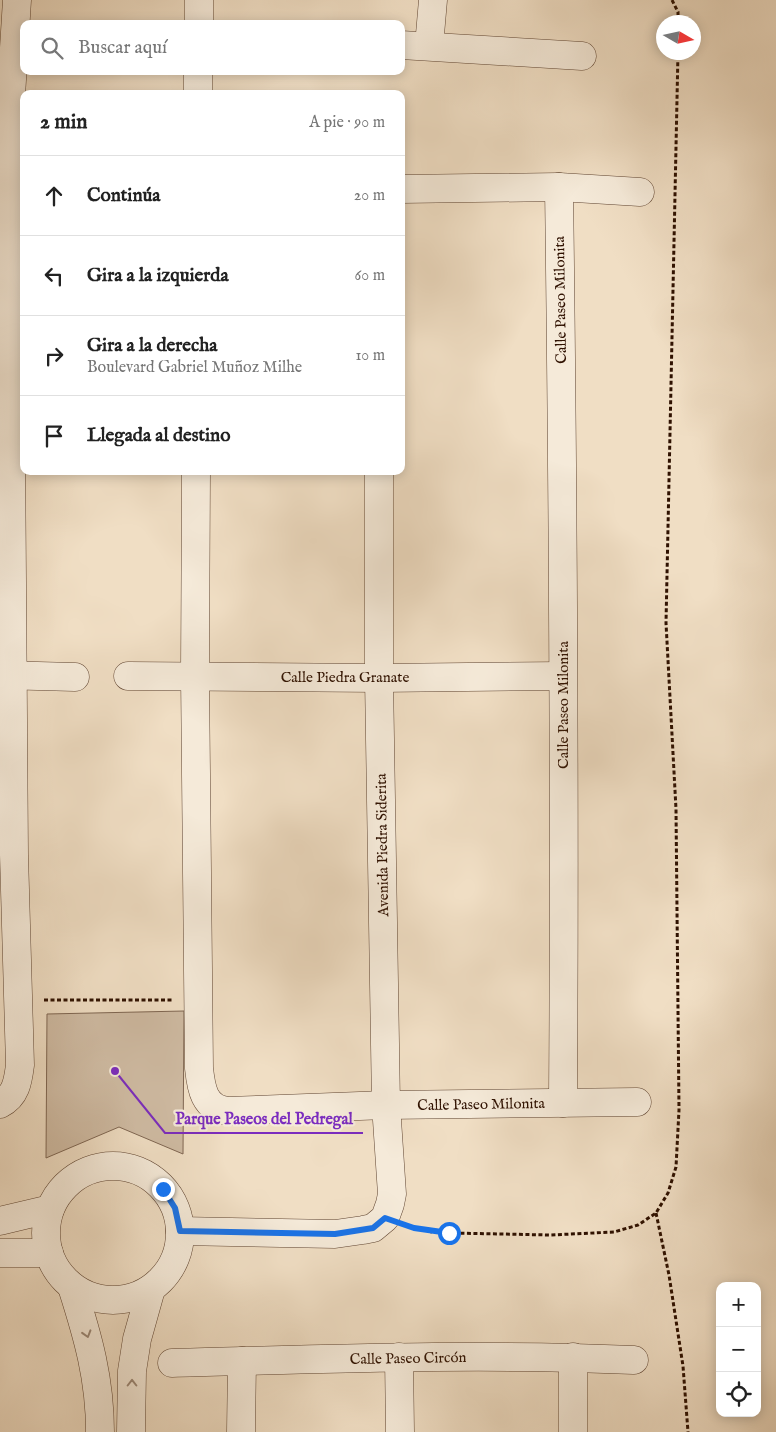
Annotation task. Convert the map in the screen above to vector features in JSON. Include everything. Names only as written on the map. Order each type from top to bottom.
[{"type":"street","points":[[0,1104],[8,1100],[13,1092],[18,1082],[20,1065],[19,1000],[7,855],[6,675],[5,127],[17,0]]},
{"type":"street","points":[[198,20],[199,0]]},
{"type":"street","points":[[429,46],[433,0]]},
{"type":"street","points":[[405,46],[582,56]]},
{"type":"street","points":[[198,75],[198,90]]},
{"type":"street","points":[[405,190],[559,187],[640,192]]},
{"type":"street","name":"Calle Paseo Milonita","points":[[196,475],[195,676],[198,1000],[201,1085],[203,1094],[211,1105],[221,1111],[386,1105],[563,1103],[564,899],[559,187]]},
{"type":"street","name":"Avenida Piedra Siderita","points":[[379,475],[379,678],[386,1105],[392,1194],[385,1218]]},
{"type":"street","points":[[6,675],[75,677]]},
{"type":"street","name":"Calle Piedra Granate","points":[[128,676],[379,678],[562,676]]},
{"type":"street","points":[[563,1103],[637,1102]]},
{"type":"street","points":[[101,1167],[124,1167],[146,1174],[163,1189],[175,1208],[180,1231],[177,1253],[167,1273],[151,1289],[132,1298],[112,1301],[91,1297],[72,1287],[58,1272],[48,1253],[46,1231],[50,1209],[62,1189],[80,1174],[101,1167]]},
{"type":"street","points":[[0,1221],[50,1209]]},
{"type":"street","points":[[180,1231],[335,1234],[373,1228],[385,1218]]},
{"type":"street","points":[[0,1253],[48,1253]]},
{"type":"street","points":[[72,1287],[90,1345],[96,1373],[100,1409],[100,1432]]},
{"type":"street","points":[[132,1432],[132,1371],[136,1339],[151,1289]]},
{"type":"street","points":[[399,1357],[400,1432]]},
{"type":"street","name":"Calle Paseo Circón","points":[[172,1363],[399,1357],[573,1357],[634,1360]]},
{"type":"street","points":[[573,1357],[574,1432]]},
{"type":"street","points":[[241,1432],[242,1361]]},
{"type":"path","points":[[672,0],[678,15]]},
{"type":"path","points":[[385,1218],[432,1232],[551,1235],[614,1232],[638,1225],[656,1213],[668,1192],[676,1167],[679,1110],[676,809],[666,623],[678,60]]},
{"type":"path","points":[[19,1000],[198,1000]]},
{"type":"path","points":[[656,1213],[669,1275],[684,1366],[688,1432]]},
{"type":"shaded area","points":[[184,1011],[183,1154],[119,1127],[46,1158],[47,1014]]},
{"type":"place","name":"Parque Paseos del Pedregal","points":[[115,1071]]},
{"type":"route","points":[[163,1189],[175,1208],[180,1231],[335,1234],[373,1228],[385,1218],[414,1228],[449,1233]]}]
